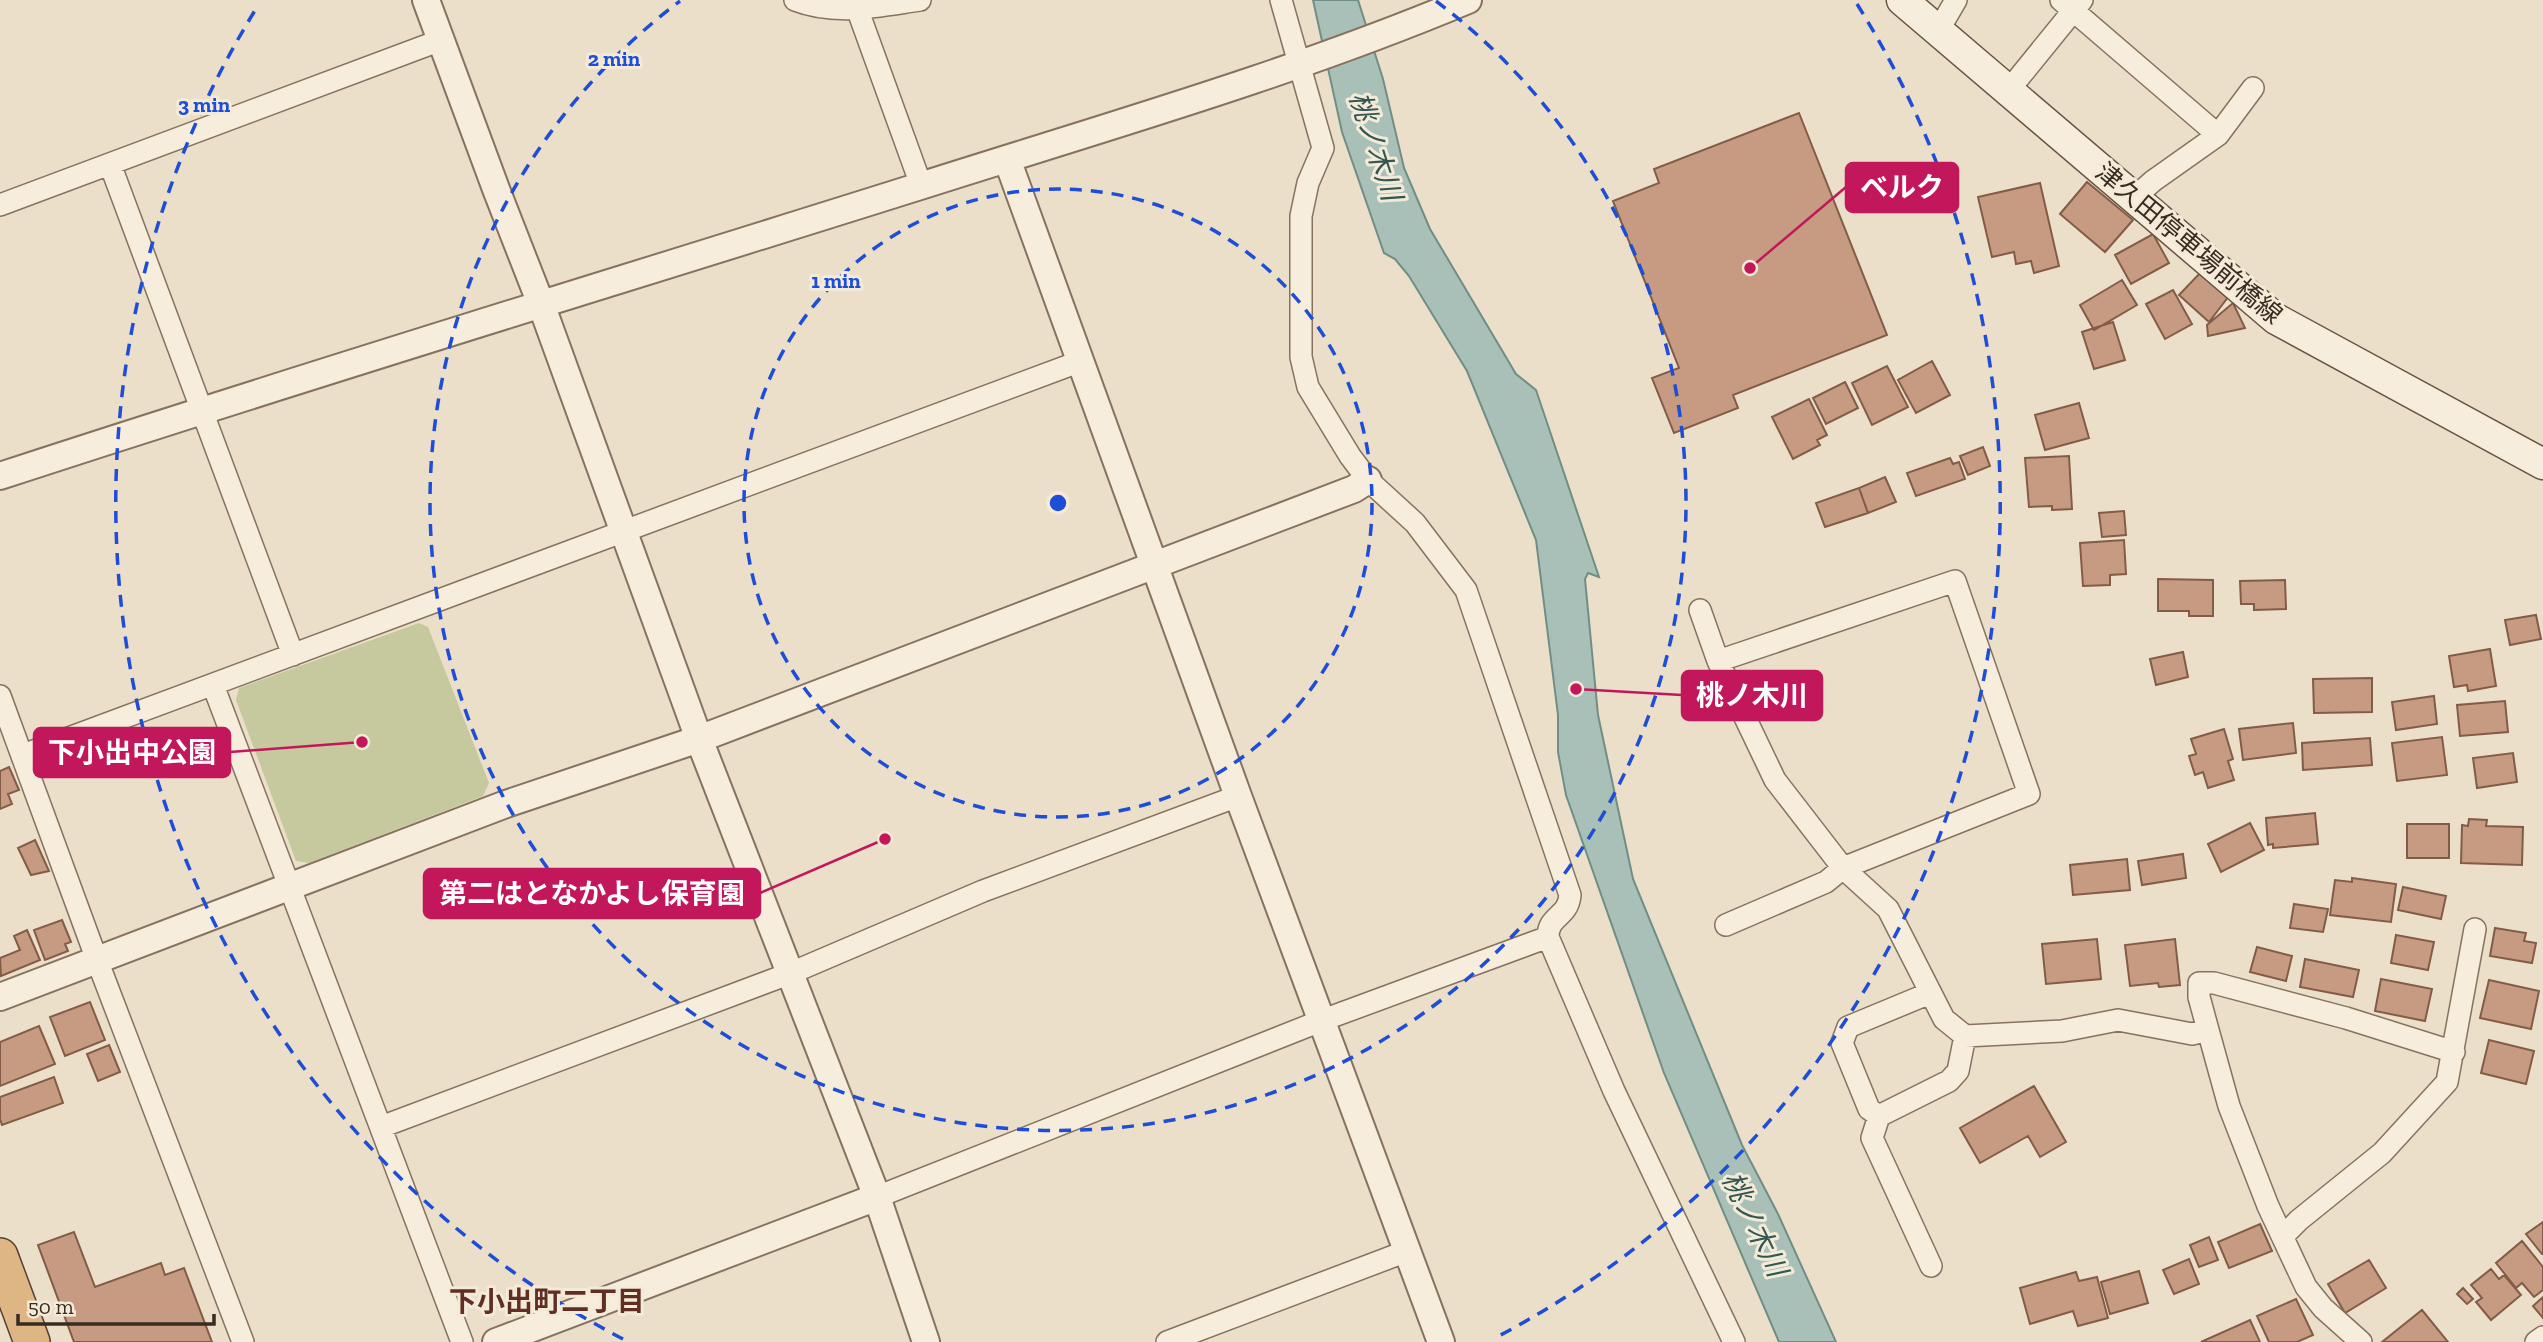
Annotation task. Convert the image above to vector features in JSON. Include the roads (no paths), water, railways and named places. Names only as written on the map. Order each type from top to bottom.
[{"type":"highway","points":[[0,1256],[32,1342]]},
{"type":"main road","name":"津久田停車場前橋線","points":[[1902,0],[2276,319],[2543,464]]},
{"type":"street","points":[[426,0],[541,304],[699,739],[877,1197],[926,1342]]},
{"type":"street","points":[[795,0],[826,7],[920,0]]},
{"type":"street","points":[[1281,0],[1305,64],[1323,148],[1308,183],[1301,216],[1301,365],[1308,387],[1368,480],[1415,523],[1466,590],[1570,895],[1569,906],[1552,921],[1548,928],[1548,937],[1614,1091],[1734,1342]]},
{"type":"street","points":[[0,476],[202,410],[1305,64],[1468,0]]},
{"type":"street","points":[[1938,31],[1956,0]]},
{"type":"street","points":[[2008,91],[2072,3],[2218,135]]},
{"type":"street","points":[[855,5],[921,186]]},
{"type":"street","points":[[0,205],[441,40]]},
{"type":"street","points":[[2134,198],[2152,181],[2218,135],[2253,88]]},
{"type":"street","points":[[1007,159],[1238,796],[1441,1342]]},
{"type":"street","points":[[110,164],[293,654]]},
{"type":"street","points":[[23,755],[1081,360]]},
{"type":"street","points":[[0,997],[506,804],[699,739],[1156,567],[1354,489],[1368,480]]},
{"type":"street","points":[[1718,661],[1955,581],[2029,794],[1843,869],[1826,881],[1726,925]]},
{"type":"street","points":[[1700,610],[1718,661],[1775,780],[1843,869],[1888,909],[1944,1019],[1965,1036],[2062,1031],[2118,1020],[2192,1034],[2207,1030]]},
{"type":"street","points":[[213,685],[462,1342]]},
{"type":"street","points":[[0,696],[97,960],[243,1342]]},
{"type":"street","points":[[381,1127],[791,974],[983,891],[1238,796]]},
{"type":"street","points":[[2283,1236],[2382,1153],[2446,1082],[2454,1052],[2475,929]]},
{"type":"street","points":[[496,1342],[877,1197],[1323,1020],[1548,937]]},
{"type":"street","points":[[2361,1342],[2323,1308],[2306,1287],[2268,1206],[2229,1106],[2207,1030],[2199,997],[2199,983],[2214,984],[2346,1018],[2454,1052]]},
{"type":"street","points":[[1879,1116],[1869,1109],[1842,1043],[1848,1027],[1930,993]]},
{"type":"street","points":[[1931,1266],[1872,1138],[1879,1116],[1949,1082],[1958,1071],[1965,1036]]},
{"type":"street","points":[[1167,1342],[1407,1251]]},
{"type":"street","points":[[2536,1342],[2543,1337]]},
{"type":"water","points":[[1313,0],[1358,0],[1383,79],[1404,168],[1430,229],[1516,374],[1536,390],[1599,577],[1588,573],[1585,579],[1598,715],[1633,879],[1742,1145],[1778,1214],[1836,1342],[1779,1342],[1664,1073],[1566,795],[1558,752],[1558,715],[1536,540],[1467,371],[1409,276],[1395,259],[1384,253],[1342,132]]},
{"type":"place","name":"ベルク","points":[[1750,268]]},
{"type":"place","name":"桃ノ木川","points":[[1576,689]]},
{"type":"place","name":"下小出中公園","points":[[362,742]]},
{"type":"place","name":"第二はとなかよし保育園","points":[[885,839]]},
{"type":"district","name":"下小出町二丁目","points":[[547,1301]]}]
